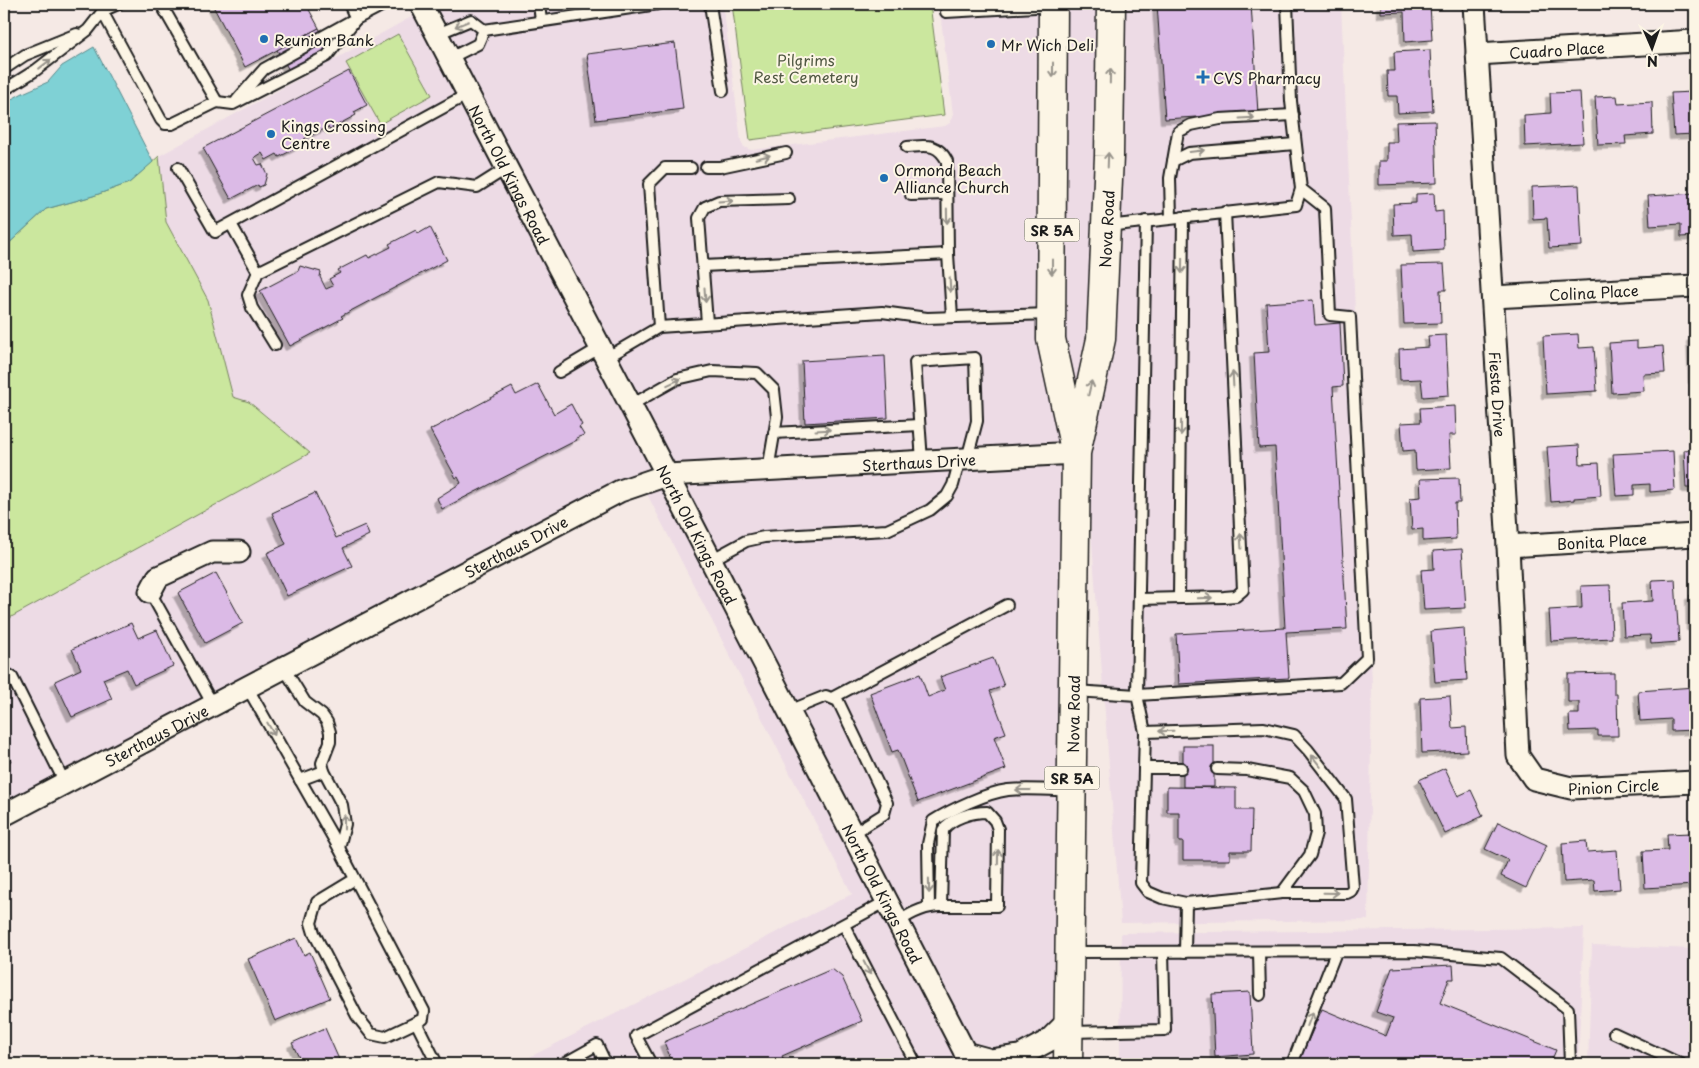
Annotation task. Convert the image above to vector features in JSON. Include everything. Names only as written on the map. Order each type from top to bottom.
[{"type":"main road","name":"Nova Road","points":[[1068,1064],[1076,453],[1102,339],[1111,4]]},
{"type":"main road","name":"Nova Road","points":[[1053,5],[1051,339],[1076,453]]},
{"type":"street","name":"North Old Kings Road","points":[[421,4],[631,405],[968,1059]]},
{"type":"street","name":"Fiesta Drive","points":[[1474,4],[1508,546],[1518,756],[1534,779]]},
{"type":"street","name":"Cuadro Place","points":[[1477,54],[1695,41]]},
{"type":"street","name":"Colina Place","points":[[1493,297],[1695,286]]},
{"type":"street","name":"Sterthaus Drive","points":[[4,815],[620,491],[667,475],[1076,453]]},
{"type":"street","name":"Bonita Place","points":[[1508,546],[1695,536]]},
{"type":"street","points":[[150,592],[158,578],[212,552],[239,552]]},
{"type":"street","name":"Pinion Circle","points":[[1534,779],[1571,788],[1695,782]]},
{"type":"street","points":[[968,1059],[991,1060],[1020,1056],[1048,1042],[1069,1026]]},
{"type":"lane","points":[[4,90],[36,70],[88,30],[105,7],[118,4]]},
{"type":"lane","points":[[161,4],[217,102]]},
{"type":"lane","points":[[349,4],[356,18]]},
{"type":"lane","points":[[233,104],[264,69],[385,4]]},
{"type":"lane","points":[[539,4],[541,21]]},
{"type":"lane","points":[[437,34],[471,20],[484,30],[658,4]]},
{"type":"lane","points":[[710,4],[723,91]]},
{"type":"lane","points":[[1106,226],[1296,205],[1301,189],[1292,115],[1287,4]]},
{"type":"lane","points":[[946,12],[1053,5]]},
{"type":"lane","points":[[105,7],[161,120],[165,124],[172,124],[217,102],[233,104],[327,56],[356,18]]},
{"type":"lane","points":[[4,69],[24,55],[88,30]]},
{"type":"lane","points":[[450,58],[478,44],[484,30]]},
{"type":"lane","points":[[178,168],[215,232],[468,94]]},
{"type":"lane","points":[[1171,218],[1170,178],[1178,132],[1191,124],[1220,119],[1292,115]]},
{"type":"lane","points":[[1173,161],[1189,152],[1295,144]]},
{"type":"lane","points":[[907,147],[930,146],[941,151],[946,161],[948,254],[952,317]]},
{"type":"lane","points":[[706,167],[720,167],[786,153]]},
{"type":"lane","points":[[275,345],[252,308],[248,295],[258,272],[439,182],[477,187],[507,168]]},
{"type":"lane","points":[[658,327],[649,184],[665,168],[691,168]]},
{"type":"lane","points":[[1074,691],[1137,695],[1341,683],[1367,658],[1350,316],[1330,315],[1325,208],[1301,189]]},
{"type":"lane","points":[[911,195],[947,194]]},
{"type":"lane","points":[[707,323],[698,218],[705,207],[719,201],[789,199]]},
{"type":"lane","points":[[1139,599],[1236,596],[1243,590],[1225,212]]},
{"type":"lane","points":[[1179,598],[1183,217]]},
{"type":"lane","points":[[1144,732],[1264,728],[1294,735],[1346,799],[1353,887],[1351,891],[1347,894],[1282,893],[1186,902],[1162,898],[1148,892],[1141,883],[1144,732],[1137,695],[1146,221]]},
{"type":"lane","points":[[230,224],[258,272]]},
{"type":"lane","points":[[703,266],[948,254]]},
{"type":"lane","points":[[558,372],[604,353],[658,327],[882,312],[927,318],[1052,314]]},
{"type":"lane","points":[[711,560],[746,541],[764,537],[887,530],[930,510],[947,496],[953,485],[977,421],[976,358],[915,362],[922,461]]},
{"type":"lane","points":[[631,405],[677,379],[712,371],[757,373],[774,390],[776,417],[768,470]]},
{"type":"lane","points":[[774,433],[920,425]]},
{"type":"lane","points":[[150,592],[212,705]]},
{"type":"lane","points":[[832,698],[1007,605]]},
{"type":"lane","points":[[284,668],[305,702],[322,715],[327,722],[330,742],[322,763],[324,771],[342,806],[346,824],[339,848]]},
{"type":"lane","points":[[4,672],[12,677],[65,783]]},
{"type":"lane","points":[[247,687],[339,848],[424,1010],[423,1019],[385,1037],[371,1034],[357,1016],[314,933],[311,923],[317,902],[355,879]]},
{"type":"lane","points":[[789,711],[826,696],[838,701],[887,803],[884,814],[852,834]]},
{"type":"lane","points":[[1144,768],[1180,768]]},
{"type":"lane","points":[[1217,769],[1246,770],[1290,778],[1304,791],[1314,814],[1316,833],[1310,856],[1282,893]]},
{"type":"lane","points":[[300,780],[324,771]]},
{"type":"lane","points":[[929,907],[928,844],[933,821],[948,811],[992,794],[1008,790],[1072,791]]},
{"type":"lane","points":[[898,922],[911,913],[929,907],[997,906],[998,830],[995,821],[987,812],[977,812],[947,824],[943,830],[941,906]]},
{"type":"lane","points":[[651,1064],[636,1036],[887,901]]},
{"type":"lane","points":[[1184,952],[1186,902]]},
{"type":"lane","points":[[844,925],[916,1064]]},
{"type":"lane","points":[[1069,952],[1414,952],[1501,958],[1568,1009],[1570,1064]]},
{"type":"lane","points":[[1069,1026],[1165,1030],[1163,952]]},
{"type":"lane","points":[[1259,952],[1260,995]]},
{"type":"lane","points":[[1292,1064],[1336,952]]},
{"type":"lane","points":[[416,1022],[437,1064]]},
{"type":"lane","points":[[1614,1034],[1682,1064]]},
{"type":"lane","points":[[563,1064],[598,1045],[606,1064]]},
{"type":"shaded area","points":[[433,4],[723,4],[741,141],[744,147],[751,150],[945,126],[950,123],[953,114],[939,4],[1043,4],[1062,442],[673,463]]},
{"type":"shaded area","points":[[1064,4],[1100,4],[1091,338],[1076,403],[1062,337]]},
{"type":"shaded area","points":[[1121,4],[1341,4],[1372,684],[1368,920],[1121,923],[1086,464]]},
{"type":"shaded area","points":[[415,15],[651,467],[615,480],[4,802],[4,621],[310,453],[249,402],[233,398],[208,300],[166,222],[159,156]]},
{"type":"shaded area","points":[[1065,465],[1058,1015],[1042,1031],[1018,1044],[992,1047],[972,1042],[686,486]]},
{"type":"shaded area","points":[[663,489],[954,1055],[953,1062],[959,1064],[516,1064],[852,894],[647,494]]},
{"type":"shaded area","points":[[1584,928],[1578,1064],[1120,1064],[1121,933]]},
{"type":"shaded area","points":[[1592,945],[1695,949],[1695,1064],[1588,1064]]},
{"type":"green space","name":"Pilgrims Rest Cemetery","points":[[732,4],[930,4],[944,115],[750,140]]},
{"type":"green space","points":[[398,34],[432,95],[380,124],[346,63]]},
{"type":"green space","points":[[159,156],[166,222],[208,300],[233,397],[249,402],[310,453],[4,621],[4,248],[46,209],[93,196],[129,183]]},
{"type":"water","points":[[94,47],[153,162],[129,183],[93,196],[46,209],[4,248],[4,103],[48,82],[62,66]]},
{"type":"building","name":"Reunion Bank","points":[[212,4],[306,4],[319,28],[245,67]]},
{"type":"building","name":"CVS Pharmacy","points":[[1157,4],[1251,4],[1258,113],[1165,119]]},
{"type":"building","points":[[1381,4],[1430,4],[1432,40],[1405,42],[1404,12],[1381,13]]},
{"type":"building","points":[[319,28],[330,48],[289,70],[277,50]]},
{"type":"building","points":[[675,43],[683,109],[596,120],[587,54]]},
{"type":"building","points":[[1430,50],[1433,111],[1398,113],[1397,96],[1388,96],[1387,71],[1395,71],[1394,52]]},
{"type":"building","name":"Kings Crossing Centre","points":[[349,71],[367,105],[354,112],[356,115],[330,129],[328,127],[304,139],[306,143],[279,157],[277,154],[266,160],[262,153],[254,158],[258,165],[262,164],[267,174],[264,185],[259,187],[258,185],[231,199],[203,148]]},
{"type":"building","points":[[1580,92],[1583,143],[1525,146],[1524,115],[1551,113],[1550,93]]},
{"type":"building","points":[[1693,92],[1695,102],[1695,134],[1674,135],[1671,93]]},
{"type":"building","points":[[1617,96],[1618,104],[1652,102],[1653,134],[1625,136],[1626,144],[1598,145],[1595,97]]},
{"type":"building","points":[[1435,121],[1437,183],[1379,185],[1379,161],[1387,161],[1387,142],[1397,142],[1396,122]]},
{"type":"building","points":[[1579,185],[1582,246],[1549,248],[1547,218],[1533,219],[1532,187]]},
{"type":"building","points":[[1434,193],[1435,212],[1443,211],[1444,250],[1413,252],[1412,234],[1394,235],[1393,204],[1416,203],[1416,194]]},
{"type":"building","points":[[1695,193],[1695,236],[1681,237],[1681,224],[1650,226],[1648,196]]},
{"type":"building","points":[[430,227],[447,260],[341,316],[343,318],[290,346],[260,291],[298,271],[300,266],[321,272],[320,277],[326,289],[333,286],[329,279],[340,273],[338,270],[367,255],[369,258],[391,247],[389,244],[416,230],[418,234]]},
{"type":"building","points":[[1444,264],[1446,290],[1440,290],[1441,323],[1404,324],[1401,265]]},
{"type":"building","points":[[1313,300],[1315,325],[1340,323],[1343,386],[1333,387],[1347,629],[1286,632],[1289,678],[1179,684],[1176,634],[1285,628],[1275,447],[1259,448],[1254,353],[1269,352],[1266,303]]},
{"type":"building","points":[[1578,334],[1579,348],[1594,347],[1597,391],[1546,394],[1543,336]]},
{"type":"building","points":[[1446,335],[1449,395],[1423,397],[1421,379],[1400,380],[1399,349],[1429,347],[1428,336]]},
{"type":"building","points":[[1695,336],[1695,379],[1693,379],[1691,337]]},
{"type":"building","points":[[1637,341],[1637,348],[1663,346],[1665,373],[1643,374],[1644,391],[1612,393],[1609,343]]},
{"type":"building","points":[[885,356],[888,418],[805,423],[802,361]]},
{"type":"building","points":[[538,384],[554,414],[571,404],[582,425],[579,427],[584,435],[442,509],[437,498],[461,483],[458,477],[456,478],[430,430],[512,387],[516,395]]},
{"type":"building","points":[[1455,406],[1456,435],[1449,435],[1451,468],[1416,470],[1415,450],[1403,451],[1401,423],[1421,422],[1420,408]]},
{"type":"building","points":[[1579,445],[1580,464],[1599,463],[1601,496],[1551,502],[1547,447]]},
{"type":"building","points":[[1695,449],[1695,488],[1686,488],[1684,450]]},
{"type":"building","points":[[1673,451],[1675,490],[1650,492],[1650,484],[1634,485],[1634,495],[1616,496],[1613,454]]},
{"type":"building","points":[[1459,478],[1460,503],[1455,503],[1456,539],[1423,541],[1423,529],[1412,530],[1410,498],[1421,497],[1420,479]]},
{"type":"building","points":[[315,493],[336,538],[365,525],[369,535],[343,548],[352,566],[287,596],[267,553],[286,544],[272,513]]},
{"type":"building","points":[[1462,549],[1466,608],[1424,610],[1421,570],[1434,569],[1433,551]]},
{"type":"building","points":[[216,573],[243,623],[205,643],[178,593]]},
{"type":"building","points":[[1675,579],[1679,642],[1651,644],[1650,635],[1624,636],[1622,603],[1653,601],[1652,580]]},
{"type":"building","points":[[1610,585],[1612,638],[1551,641],[1549,610],[1582,608],[1581,586]]},
{"type":"building","points":[[1690,595],[1695,595],[1695,626],[1691,626]]},
{"type":"building","points":[[131,623],[138,638],[157,630],[173,666],[134,684],[127,669],[103,679],[112,699],[72,717],[55,681],[81,669],[72,649]]},
{"type":"building","points":[[1464,628],[1467,680],[1435,682],[1431,631]]},
{"type":"building","points":[[993,658],[1004,686],[990,691],[1006,733],[994,737],[1006,769],[918,802],[898,750],[892,752],[870,693],[920,674],[928,697],[945,690],[940,677]]},
{"type":"building","points":[[1614,673],[1614,694],[1617,694],[1618,736],[1598,736],[1598,730],[1570,731],[1569,714],[1579,714],[1579,702],[1568,702],[1568,674]]},
{"type":"building","points":[[1695,687],[1695,730],[1671,731],[1671,719],[1640,721],[1638,691]]},
{"type":"building","points":[[1450,696],[1452,728],[1466,727],[1467,751],[1422,753],[1420,698]]},
{"type":"building","points":[[4,745],[11,761],[4,765]]},
{"type":"building","points":[[1183,746],[1214,746],[1214,787],[1183,787]]},
{"type":"building","points":[[1445,768],[1458,796],[1471,790],[1483,816],[1445,834],[1419,780]]},
{"type":"building","points":[[1167,787],[1236,788],[1236,810],[1252,810],[1251,851],[1230,851],[1230,860],[1183,860],[1183,842],[1179,842],[1179,812],[1167,812]]},
{"type":"building","points":[[1498,822],[1547,845],[1526,888],[1501,876],[1508,860],[1485,849]]},
{"type":"building","points":[[1691,833],[1694,885],[1645,888],[1643,851],[1668,850],[1667,834]]},
{"type":"building","points":[[1586,841],[1587,852],[1617,850],[1620,889],[1595,891],[1594,880],[1564,882],[1562,843]]},
{"type":"building","points":[[296,938],[304,955],[310,952],[330,998],[275,1021],[248,959]]},
{"type":"building","points":[[1453,965],[1454,979],[1449,979],[1440,1003],[1556,1050],[1550,1064],[1298,1064],[1322,1009],[1386,1036],[1393,1018],[1376,1012],[1392,968]]},
{"type":"building","points":[[832,969],[842,977],[862,1021],[782,1056],[785,1064],[673,1064],[664,1042]]},
{"type":"building","points":[[1250,992],[1253,1054],[1215,1057],[1212,994]]},
{"type":"building","points":[[325,1028],[341,1064],[302,1064],[292,1043]]},
{"type":"building","points":[[242,1056],[246,1064],[225,1064]]},
{"type":"place","name":"Reunion Bank","points":[[264,39]]},
{"type":"place","name":"Mr Wich Deli","points":[[991,44]]},
{"type":"place","name":"CVS Pharmacy","points":[[1203,77]]},
{"type":"place","name":"Kings Crossing Centre","points":[[271,134]]},
{"type":"place","name":"Ormond Beach Alliance Church","points":[[884,178]]}]
